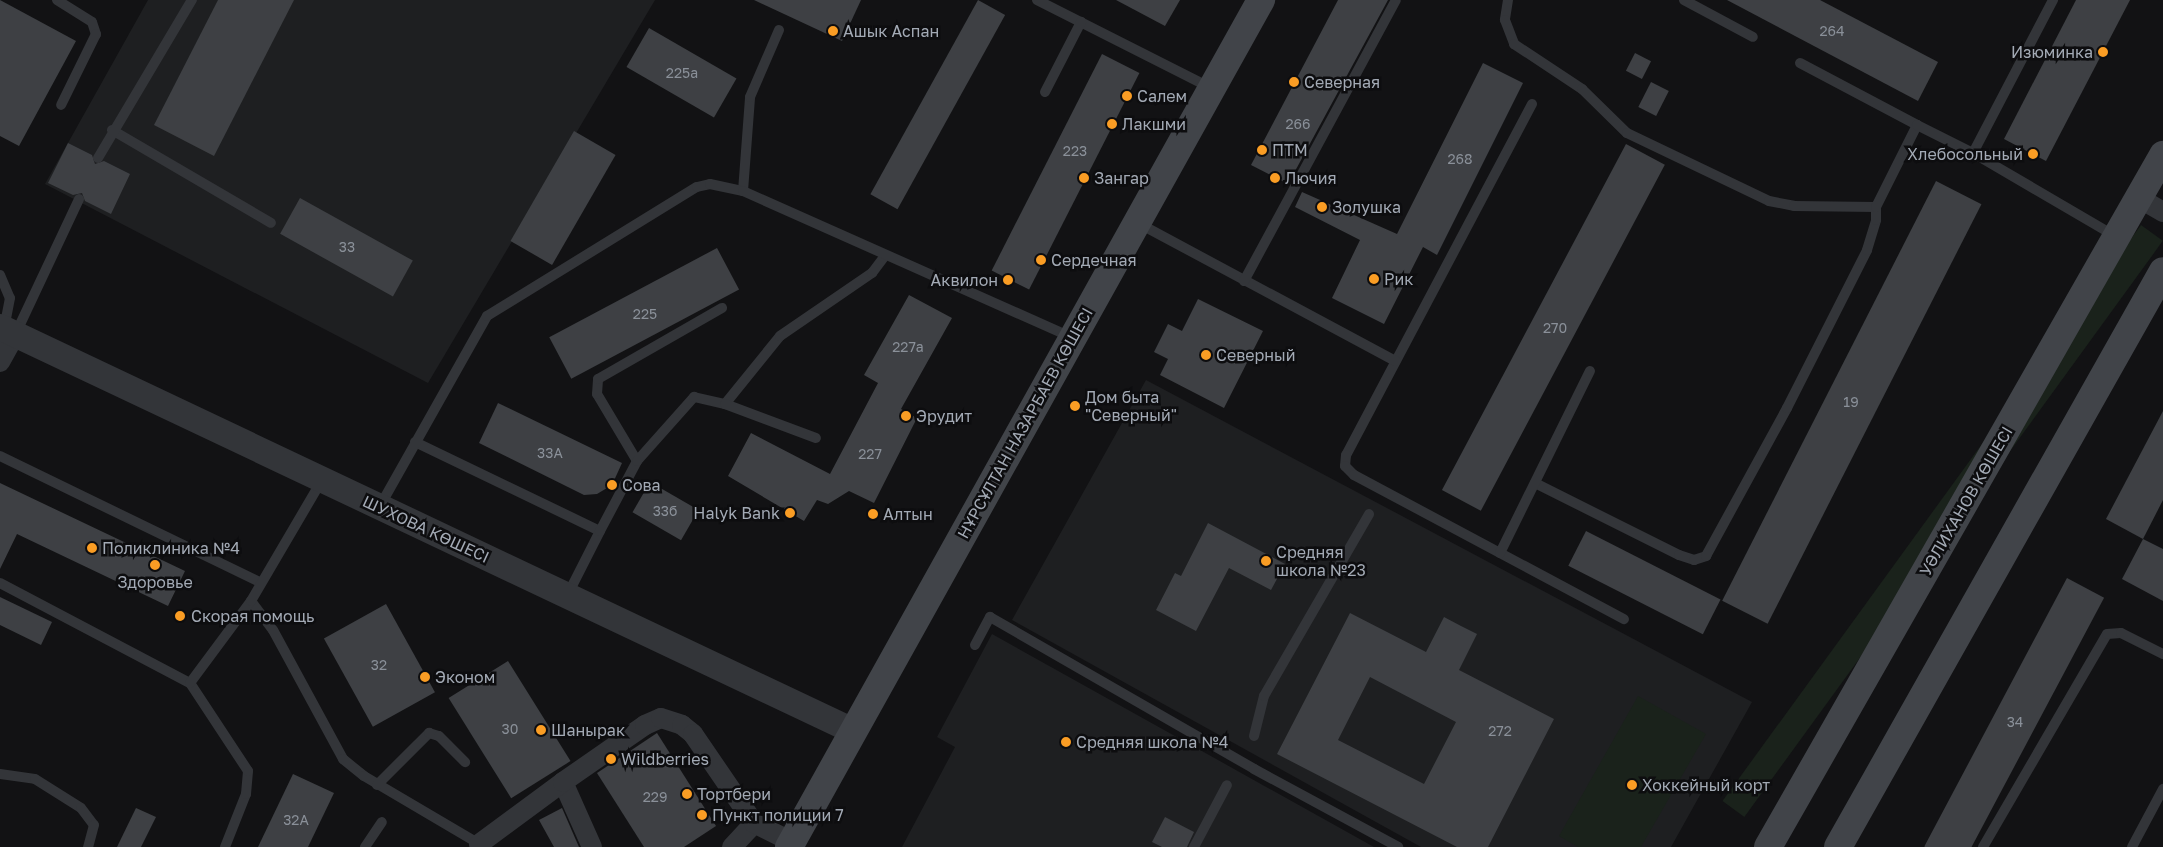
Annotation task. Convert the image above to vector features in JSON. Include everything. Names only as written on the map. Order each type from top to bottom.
[{"type":"main road","name":"НҰРСҰЛТАН НАЗАРБАЕВ КӨШЕСІ","points":[[791,844],[1261,0]]},
{"type":"main road","name":"УӘЛИХАНОВ КӨШЕСІ","points":[[1768,847],[2163,156]]},
{"type":"main road","points":[[1838,847],[2163,270]]},
{"type":"street","points":[[2139,198],[2163,212]]},
{"type":"street","points":[[0,362],[6,330]]},
{"type":"street","name":"ШУХОВА КӨШЕСІ","points":[[6,330],[853,731]]},
{"type":"street","points":[[482,846],[563,782],[645,725],[661,718],[670,719],[694,734],[754,824],[791,844]]},
{"type":"street","points":[[563,782],[592,847]]},
{"type":"street","points":[[732,847],[754,824]]},
{"type":"lane","points":[[56,0],[92,22],[96,34],[61,105]]},
{"type":"lane","points":[[98,158],[112,130],[192,0]]},
{"type":"lane","points":[[1037,0],[1212,89]]},
{"type":"lane","points":[[1244,281],[1396,0]]},
{"type":"lane","points":[[1508,0],[1505,20],[1514,44],[1582,88],[1627,133],[1770,202],[1794,206],[1876,207]]},
{"type":"lane","points":[[1684,0],[1753,37]]},
{"type":"lane","points":[[1973,152],[2053,0]]},
{"type":"lane","points":[[1045,92],[1081,22]]},
{"type":"lane","points":[[743,191],[750,97],[779,30]]},
{"type":"lane","points":[[1800,63],[1917,125],[1973,152],[2117,237]]},
{"type":"lane","points":[[1532,104],[1346,455],[1345,466],[1354,475],[1624,619]]},
{"type":"lane","points":[[1535,484],[1679,555],[1694,560],[1706,556],[1787,408],[1867,250],[1876,220],[1876,207],[1917,125]]},
{"type":"lane","points":[[112,130],[271,223]]},
{"type":"lane","points":[[379,506],[473,336],[495,310],[697,187],[710,184],[743,191],[1072,338]]},
{"type":"lane","points":[[6,330],[79,198]]},
{"type":"lane","points":[[1136,222],[1395,361]]},
{"type":"lane","points":[[725,404],[780,336],[872,272],[885,256]]},
{"type":"lane","points":[[0,275],[10,298],[6,330]]},
{"type":"lane","points":[[637,461],[597,394],[598,378],[722,308]]},
{"type":"lane","points":[[1500,553],[1590,371]]},
{"type":"lane","points":[[567,596],[637,461],[689,400],[699,397],[725,404],[816,438]]},
{"type":"lane","points":[[415,442],[600,531]]},
{"type":"lane","points":[[0,456],[260,582]]},
{"type":"lane","points":[[190,683],[251,601],[260,582],[322,480]]},
{"type":"lane","points":[[1254,736],[1264,696],[1369,514]]},
{"type":"lane","points":[[0,583],[190,683],[248,771],[246,794],[225,847]]},
{"type":"lane","points":[[251,601],[273,630],[334,749],[352,769],[482,846]]},
{"type":"lane","points":[[975,645],[990,617],[1254,770],[1398,847]]},
{"type":"lane","points":[[1986,846],[2106,634],[2121,633],[2163,654]]},
{"type":"lane","points":[[377,785],[429,732],[439,736],[465,762]]},
{"type":"lane","points":[[0,774],[35,779],[81,808],[94,825],[88,847]]},
{"type":"lane","points":[[1194,847],[1227,785]]},
{"type":"lane","points":[[2132,847],[2163,789]]},
{"type":"lane","points":[[366,847],[382,822]]},
{"type":"shaded area","points":[[148,0],[655,0],[428,383],[45,184]]},
{"type":"shaded area","points":[[2141,225],[2163,241],[1744,817],[1722,801]]},
{"type":"shaded area","name":"Средняя школа №23","points":[[1146,380],[1752,702],[1671,847],[1421,847],[1012,620]]},
{"type":"shaded area","name":"Средняя школа №4","points":[[992,634],[1374,847],[902,847],[955,747],[937,737]]},
{"type":"shaded area","name":"Хоккейный корт","points":[[1638,696],[1706,734],[1641,847],[1578,847],[1559,836]]},
{"type":"building","points":[[0,0],[76,41],[19,146],[0,136]]},
{"type":"building","points":[[218,0],[294,0],[214,156],[154,125]]},
{"type":"building","name":"Ашык Аспан","points":[[754,0],[861,0],[842,41]]},
{"type":"building","points":[[978,0],[1005,15],[897,209],[870,194]]},
{"type":"building","points":[[1116,0],[1180,0],[1165,26]]},
{"type":"building","points":[[1338,0],[1388,0],[1288,184],[1251,165]]},
{"type":"building","points":[[1727,0],[1820,0],[1938,62],[1918,101]]},
{"type":"building","points":[[2076,0],[2130,0],[2046,161],[2004,139]]},
{"type":"building","points":[[649,28],[736,78],[714,117],[626,67]]},
{"type":"building","points":[[1635,53],[1651,61],[1642,79],[1626,71]]},
{"type":"building","points":[[1102,54],[1139,73],[1029,290],[992,271]]},
{"type":"building","points":[[1483,63],[1523,83],[1437,255],[1423,247],[1384,324],[1332,298],[1360,240],[1295,207],[1302,192],[1397,234]]},
{"type":"building","points":[[1651,82],[1669,91],[1656,116],[1638,107]]},
{"type":"building","points":[[574,131],[616,155],[552,265],[510,241]]},
{"type":"building","points":[[68,143],[92,155],[95,164],[104,161],[130,174],[111,214],[85,201],[82,193],[73,195],[48,183]]},
{"type":"building","points":[[1626,144],[1665,165],[1481,511],[1442,490]]},
{"type":"building","points":[[1936,181],[1981,204],[1768,624],[1722,601]]},
{"type":"building","points":[[300,198],[413,261],[393,296],[280,234]]},
{"type":"building","points":[[717,248],[739,289],[571,379],[549,337]]},
{"type":"building","points":[[909,295],[952,318],[901,409],[917,418],[874,503],[849,491],[828,504],[817,500],[804,521],[728,476],[751,433],[830,474],[878,383],[864,375]]},
{"type":"building","name":"Северный","points":[[1198,299],[1263,331],[1224,408],[1160,375],[1168,359],[1154,352],[1168,324],[1182,331]]},
{"type":"building","name":"Сова","points":[[498,403],[622,463],[612,485],[597,494],[584,495],[479,443]]},
{"type":"building","points":[[2163,411],[2163,500],[2143,539],[2106,519]]},
{"type":"building","points":[[650,482],[698,510],[681,540],[632,512]]},
{"type":"building","name":"Поликлиника №4","points":[[0,483],[185,571],[168,606],[17,534],[0,569]]},
{"type":"building","points":[[1208,523],[1285,564],[1271,590],[1229,568],[1196,631],[1156,610],[1175,573],[1181,576]]},
{"type":"building","points":[[1586,531],[1721,600],[1703,634],[1568,566]]},
{"type":"building","points":[[2143,539],[2163,549],[2163,601],[2122,579]]},
{"type":"building","points":[[2067,578],[2104,598],[1972,847],[1924,846]]},
{"type":"building","points":[[0,597],[52,622],[41,645],[0,625]]},
{"type":"building","points":[[386,604],[435,692],[373,727],[324,638]]},
{"type":"building","name":"Средняя школа №23","points":[[1350,613],[1426,652],[1444,617],[1477,634],[1459,670],[1554,719],[1488,847],[1457,847],[1277,754]],"holes":[[[1370,677],[1456,722],[1424,784],[1338,740]]]},
{"type":"building","points":[[508,661],[571,761],[511,798],[449,698]]},
{"type":"building","points":[[657,733],[716,826],[684,847],[644,847],[597,773]]},
{"type":"building","points":[[293,774],[334,793],[308,847],[258,847]]},
{"type":"building","points":[[136,808],[156,817],[141,847],[117,847]]},
{"type":"building","points":[[562,808],[579,847],[554,847],[539,820]]},
{"type":"building","points":[[1165,817],[1194,832],[1187,847],[1162,847],[1152,842]]},
{"type":"place","name":"Ашык Аспан","points":[[833,31]]},
{"type":"place","name":"Изюминка","points":[[2103,52]]},
{"type":"place","name":"Северная","points":[[1294,82]]},
{"type":"place","name":"Салем","points":[[1127,96]]},
{"type":"place","name":"Лакшми","points":[[1112,124]]},
{"type":"place","name":"ПТМ","points":[[1262,150]]},
{"type":"place","name":"Хлебосольный","points":[[2033,154]]},
{"type":"place","name":"Зангар","points":[[1084,178]]},
{"type":"place","name":"Лючия","points":[[1275,178]]},
{"type":"place","name":"Золушка","points":[[1322,207]]},
{"type":"place","name":"Сердечная","points":[[1041,260]]},
{"type":"place","name":"Рик","points":[[1374,279]]},
{"type":"place","name":"Аквилон","points":[[1008,280]]},
{"type":"place","name":"Северный","points":[[1206,355]]},
{"type":"place","name":"Дом быта \"Северный\"","points":[[1075,406]]},
{"type":"place","name":"Эрудит","points":[[906,416]]},
{"type":"place","name":"Сова","points":[[612,485]]},
{"type":"place","name":"Halyk Bank","points":[[790,513]]},
{"type":"place","name":"Алтын","points":[[873,514]]},
{"type":"place","name":"Поликлиника №4","points":[[92,548]]},
{"type":"place","name":"Средняя школа №23","points":[[1266,561]]},
{"type":"place","name":"Здоровье","points":[[155,565]]},
{"type":"place","name":"Скорая помощь","points":[[180,616]]},
{"type":"place","name":"Эконом","points":[[425,677]]},
{"type":"place","name":"Шанырак","points":[[541,730]]},
{"type":"place","name":"Средняя школа №4","points":[[1066,742]]},
{"type":"place","name":"Wildberries","points":[[611,759]]},
{"type":"place","name":"Хоккейный корт","points":[[1632,785]]},
{"type":"place","name":"Тортбери","points":[[687,794]]},
{"type":"place","name":"Пункт полиции 7","points":[[702,815]]}]
